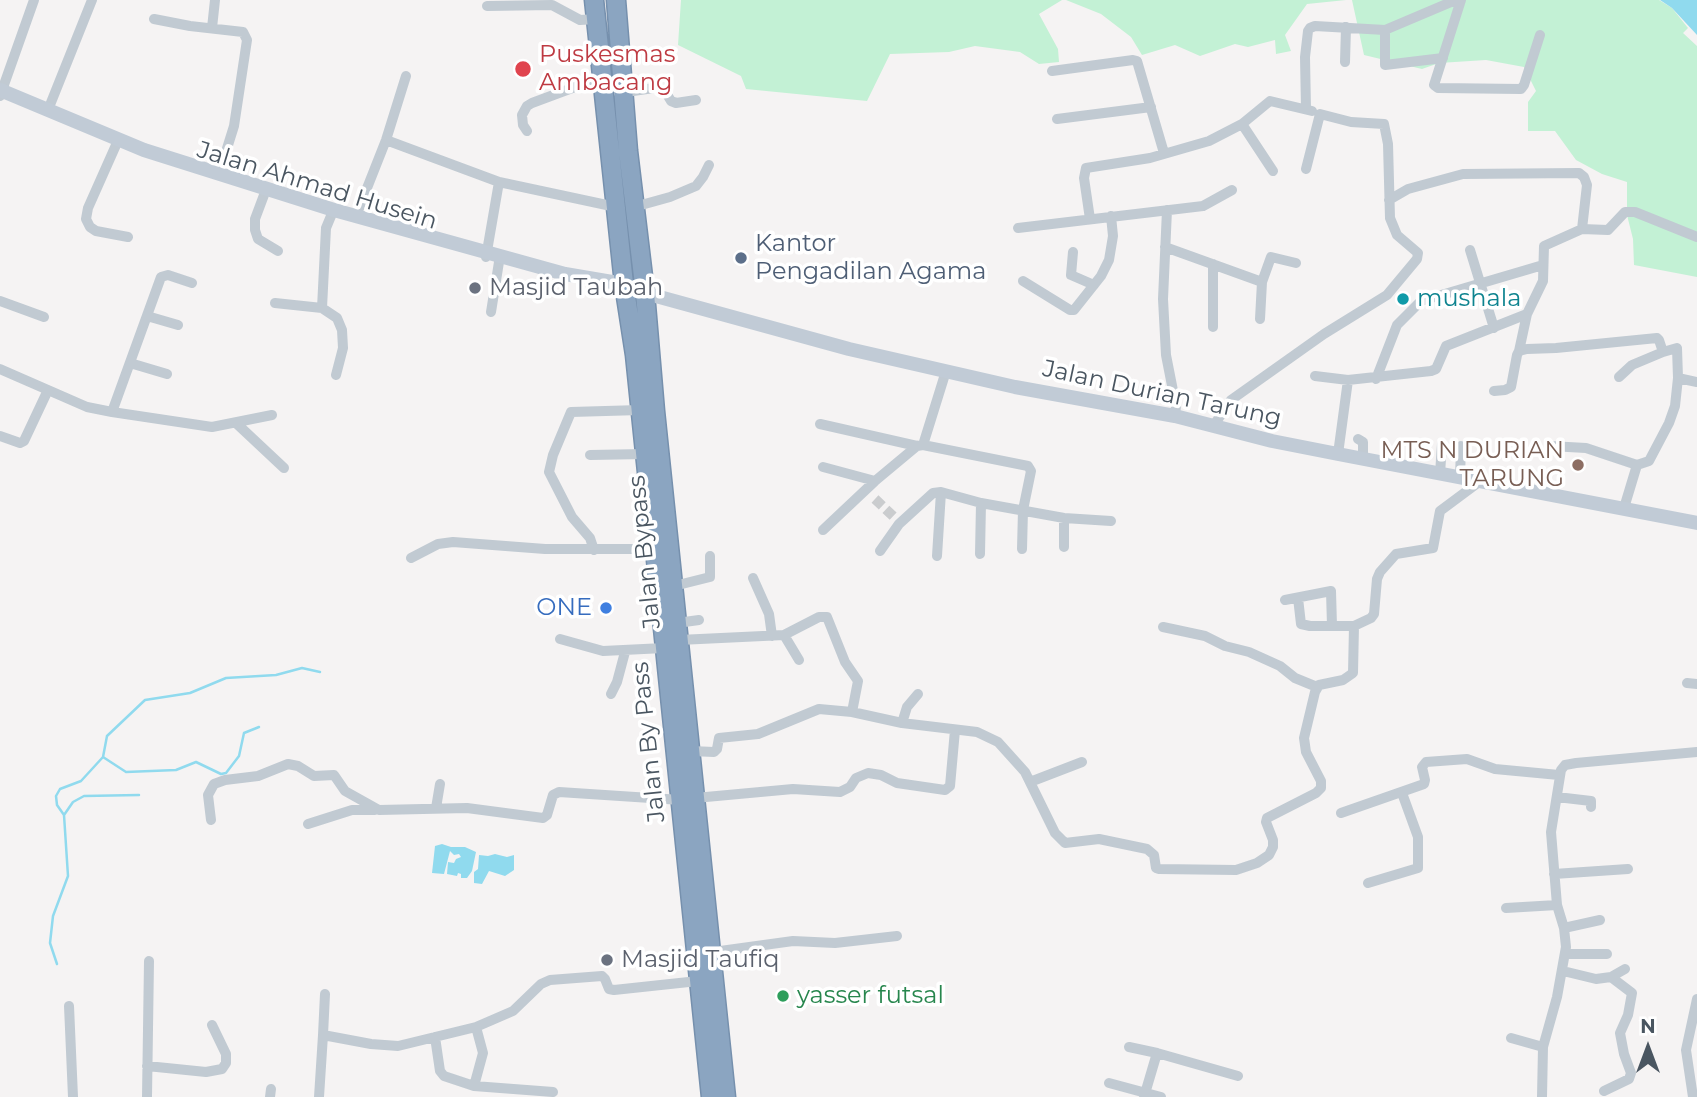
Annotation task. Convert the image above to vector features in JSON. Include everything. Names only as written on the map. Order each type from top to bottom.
[{"type":"highway","name":"Jalan Bypass","points":[[616,1],[610,90],[625,207],[645,293],[660,554],[674,586],[673,637],[691,751],[688,799],[713,952],[726,1097]]},
{"type":"highway","points":[[595,9],[610,90]]},
{"type":"highway","name":"Jalan By Pass","points":[[625,207],[626,291],[645,454],[673,637],[688,799]]},
{"type":"highway","name":"Jalan By Pass","points":[[692,834],[698,981],[711,1097]]},
{"type":"main road","name":"Jalan Ahmad Husein","points":[[1,94],[48,110],[145,150],[491,258]]},
{"type":"main road","name":"Jalan Ahmad Husein","points":[[1,94],[150,159],[264,195],[331,216],[600,288],[626,291]]},
{"type":"main road","name":"Jalan Durian Tarung","points":[[626,291],[645,293],[849,349],[1015,387],[1175,416],[1338,454],[1697,523]]},
{"type":"street","points":[[1,94],[34,0]]},
{"type":"street","points":[[48,110],[92,0]]},
{"type":"street","points":[[212,28],[215,0]]},
{"type":"street","points":[[1306,109],[1305,57],[1308,32],[1315,26],[1385,30],[1456,0]]},
{"type":"street","points":[[1461,0],[1433,85],[1438,88],[1521,89],[1540,35]]},
{"type":"street","points":[[487,6],[552,5],[580,20],[595,9]]},
{"type":"street","points":[[154,19],[243,32],[247,40],[234,126],[219,174]]},
{"type":"street","points":[[1345,62],[1346,27]]},
{"type":"street","points":[[1385,30],[1385,65],[1443,58]]},
{"type":"street","points":[[1052,71],[1135,60],[1139,63],[1164,153]]},
{"type":"street","points":[[356,216],[386,140],[406,76]]},
{"type":"street","points":[[527,131],[522,116],[527,106],[575,87],[610,90],[654,88],[665,91],[671,101],[676,103],[696,100]]},
{"type":"street","points":[[1090,219],[1084,175],[1086,168],[1150,158],[1209,141],[1242,124],[1270,101],[1351,122],[1384,124],[1388,144],[1388,208],[1394,230],[1418,253],[1417,259],[1387,295],[1324,334],[1231,400],[1214,425]]},
{"type":"street","points":[[1057,119],[1151,107]]},
{"type":"street","points":[[1306,169],[1320,114]]},
{"type":"street","points":[[1242,124],[1273,171]]},
{"type":"street","points":[[386,140],[499,182],[625,207],[670,197],[696,186],[709,165]]},
{"type":"street","points":[[116,145],[88,208],[86,219],[96,231],[128,237]]},
{"type":"street","points":[[1389,200],[1408,189],[1463,174],[1579,173],[1587,185],[1582,229]]},
{"type":"street","points":[[491,312],[491,258],[499,182]]},
{"type":"street","points":[[1018,229],[1203,206],[1232,190]]},
{"type":"street","points":[[264,195],[255,219],[255,230],[258,239],[278,251]]},
{"type":"street","points":[[1167,210],[1164,323],[1166,355],[1176,406],[1175,416]]},
{"type":"street","points":[[1494,391],[1511,387],[1527,314],[1543,281],[1545,245],[1582,229],[1608,230],[1625,212],[1635,212],[1697,237]]},
{"type":"street","points":[[322,308],[326,228],[331,216]]},
{"type":"street","points":[[1023,281],[1072,311],[1094,285],[1109,260],[1113,236],[1111,216]]},
{"type":"street","points":[[1165,247],[1262,282]]},
{"type":"street","points":[[1470,250],[1494,328]]},
{"type":"street","points":[[1073,252],[1071,275],[1094,285]]},
{"type":"street","points":[[1260,318],[1262,282],[1271,257],[1296,263]]},
{"type":"street","points":[[1213,264],[1213,327]]},
{"type":"street","points":[[1376,379],[1397,325],[1421,301],[1543,265]]},
{"type":"street","points":[[112,412],[163,275],[192,283]]},
{"type":"street","points":[[0,301],[44,317]]},
{"type":"street","points":[[275,303],[322,308],[337,318],[342,330],[343,348],[336,375]]},
{"type":"street","points":[[1315,376],[1348,380],[1376,379],[1436,369],[1446,346],[1527,314]]},
{"type":"street","points":[[147,316],[178,325]]},
{"type":"street","points":[[1519,351],[1657,338],[1662,352]]},
{"type":"street","points":[[1550,446],[1586,448],[1637,465],[1649,461],[1670,423],[1675,406],[1678,348],[1632,365],[1619,377]]},
{"type":"street","points":[[130,363],[167,374]]},
{"type":"street","points":[[0,369],[87,407],[112,412],[203,426],[236,423],[272,415]]},
{"type":"street","points":[[823,530],[871,485],[920,445],[946,371]]},
{"type":"street","points":[[1678,378],[1697,382]]},
{"type":"street","points":[[1338,454],[1348,380]]},
{"type":"street","points":[[0,436],[20,443],[24,441],[48,390]]},
{"type":"street","points":[[594,550],[590,538],[572,517],[549,472],[553,455],[571,412],[640,410]]},
{"type":"street","points":[[236,423],[285,468]]},
{"type":"street","points":[[820,424],[1028,466],[1031,471],[1023,510],[1022,550]]},
{"type":"street","points":[[1358,439],[1363,442],[1363,458]]},
{"type":"street","points":[[1440,474],[1442,444]]},
{"type":"street","points":[[1460,478],[1461,446]]},
{"type":"street","points":[[590,455],[645,454]]},
{"type":"street","points":[[1625,508],[1637,465]]},
{"type":"street","points":[[823,467],[871,485]]},
{"type":"street","points":[[1298,598],[1301,624],[1354,626],[1371,618],[1374,614],[1377,579],[1391,558],[1404,551],[1433,548],[1440,511],[1479,482]]},
{"type":"street","points":[[871,485],[875,499]]},
{"type":"street","points":[[937,556],[941,492]]},
{"type":"street","points":[[880,551],[896,521],[930,494],[941,492],[981,503],[1064,518],[1111,521]]},
{"type":"street","points":[[980,554],[981,503]]},
{"type":"street","points":[[1064,518],[1064,547]]},
{"type":"street","points":[[411,558],[438,544],[453,542],[660,554]]},
{"type":"street","points":[[674,586],[710,577],[710,556]]},
{"type":"street","points":[[753,578],[769,614],[772,636]]},
{"type":"street","points":[[1285,600],[1331,591],[1332,626]]},
{"type":"street","points":[[673,637],[784,635],[822,616],[829,620],[845,662],[858,681],[852,712]]},
{"type":"street","points":[[560,639],[594,650],[625,652],[673,637],[699,620]]},
{"type":"street","points":[[1163,627],[1205,636],[1225,646],[1247,651],[1317,687],[1343,680],[1353,673],[1354,626]]},
{"type":"street","points":[[784,635],[799,660]]},
{"type":"street","points":[[611,694],[625,652]]},
{"type":"street","points":[[691,751],[714,752],[720,737],[758,734],[817,710],[852,712],[902,723],[976,732],[998,742],[1025,772],[1055,833],[1065,843],[1100,839],[1147,849],[1154,855],[1156,868],[1159,869],[1236,870],[1257,863],[1269,855],[1273,847],[1266,819],[1321,788],[1321,781],[1306,752],[1304,738],[1317,687]]},
{"type":"street","points":[[902,723],[907,707],[918,694]]},
{"type":"street","points":[[308,824],[352,810],[467,808],[543,818],[547,815],[553,795],[559,792],[688,799],[793,789],[840,792],[850,787],[856,778],[868,773],[881,775],[897,783],[945,790],[950,786],[954,762],[955,730]]},
{"type":"street","points":[[1542,1097],[1543,1047],[1566,954],[1554,874],[1551,826],[1559,775],[1566,765],[1697,752]]},
{"type":"street","points":[[1341,813],[1425,784],[1422,765],[1429,761],[1467,759],[1495,769],[1559,775]]},
{"type":"street","points":[[1030,782],[1082,762]]},
{"type":"street","points":[[211,820],[208,795],[214,783],[258,776],[288,764],[298,766],[314,776],[334,775],[345,791],[379,810]]},
{"type":"street","points":[[436,808],[440,784]]},
{"type":"street","points":[[1368,883],[1418,869],[1418,837],[1402,793]]},
{"type":"street","points":[[1557,797],[1591,802],[1591,807]]},
{"type":"street","points":[[1554,874],[1628,869]]},
{"type":"street","points":[[1506,908],[1558,905]]},
{"type":"street","points":[[1564,928],[1600,920]]},
{"type":"street","points":[[713,952],[793,941],[835,943],[897,936]]},
{"type":"street","points":[[1566,954],[1607,954]]},
{"type":"street","points":[[147,1097],[149,961]]},
{"type":"street","points":[[1563,971],[1589,978],[1611,977],[1625,969]]},
{"type":"street","points":[[323,1035],[398,1046],[476,1027],[513,1011],[541,984],[550,980],[600,976],[605,979],[609,989],[614,990],[698,981]]},
{"type":"street","points":[[1604,1091],[1629,1079],[1631,1073],[1620,1033],[1628,1015],[1632,993],[1611,977]]},
{"type":"street","points":[[319,1097],[325,994]]},
{"type":"street","points":[[1693,1097],[1686,1044],[1697,999]]},
{"type":"street","points":[[69,1006],[73,1097]]},
{"type":"street","points":[[147,1066],[206,1072],[222,1069],[226,1063],[226,1054],[212,1025]]},
{"type":"street","points":[[474,1086],[483,1053],[476,1027]]},
{"type":"street","points":[[435,1037],[440,1073],[458,1082],[474,1086],[553,1092]]},
{"type":"street","points":[[1511,1038],[1543,1047]]},
{"type":"street","points":[[1129,1047],[1238,1076]]},
{"type":"street","points":[[1145,1095],[1157,1053]]},
{"type":"street","points":[[1109,1083],[1145,1095],[1161,1097]]},
{"type":"green space","points":[[681,0],[1062,0],[1039,14],[1058,49],[1059,62],[1039,64],[1020,52],[975,46],[949,52],[890,54],[867,101],[746,89],[741,76],[678,45]]},
{"type":"green space","points":[[1066,0],[1346,0],[1307,4],[1285,35],[1291,51],[1276,54],[1275,40],[1248,47],[1235,44],[1200,56],[1175,45],[1142,55],[1131,37],[1101,14]]},
{"type":"green space","points":[[1352,0],[1659,0],[1672,8],[1688,28],[1683,33],[1697,46],[1697,277],[1634,265],[1633,239],[1627,215],[1627,182],[1602,174],[1576,160],[1555,131],[1528,131],[1528,102],[1536,91],[1524,67],[1486,60],[1439,63],[1422,69],[1364,55]]},
{"type":"water","points":[[1660,0],[1697,0],[1697,35],[1672,8]]},
{"type":"water","points":[[442,844],[465,847],[476,852],[472,871],[467,878],[461,878],[458,873],[457,876],[447,874],[448,862],[454,863],[461,857],[450,851],[444,874],[432,873],[435,846]]},
{"type":"water","points":[[495,854],[507,857],[514,855],[514,870],[505,876],[489,871],[482,884],[474,883],[479,855]]},
{"type":"waterway","points":[[64,815],[57,805],[56,796],[60,789],[81,781],[103,757],[107,736],[145,700],[190,693],[226,678],[276,675],[302,668],[320,672]]},
{"type":"waterway","points":[[103,757],[126,772],[176,770],[196,762],[221,774],[226,773],[239,756],[244,733],[259,727]]},
{"type":"waterway","points":[[57,964],[50,943],[53,916],[68,876],[64,815],[73,802],[84,796],[139,795]]},
{"type":"tunnel","points":[[875,499],[894,517]]},
{"type":"place","name":"Puskesmas Ambacang","points":[[523,69]]},
{"type":"place","name":"Kantor Pengadilan Agama","points":[[741,258]]},
{"type":"place","name":"Masjid Taubah","points":[[475,288]]},
{"type":"place","name":"mushala","points":[[1403,299]]},
{"type":"place","name":"MTS N DURIAN TARUNG","points":[[1578,465]]},
{"type":"place","name":"ONE","points":[[606,608]]},
{"type":"place","name":"Masjid Taufiq","points":[[607,960]]},
{"type":"place","name":"yasser futsal","points":[[783,996]]}]
